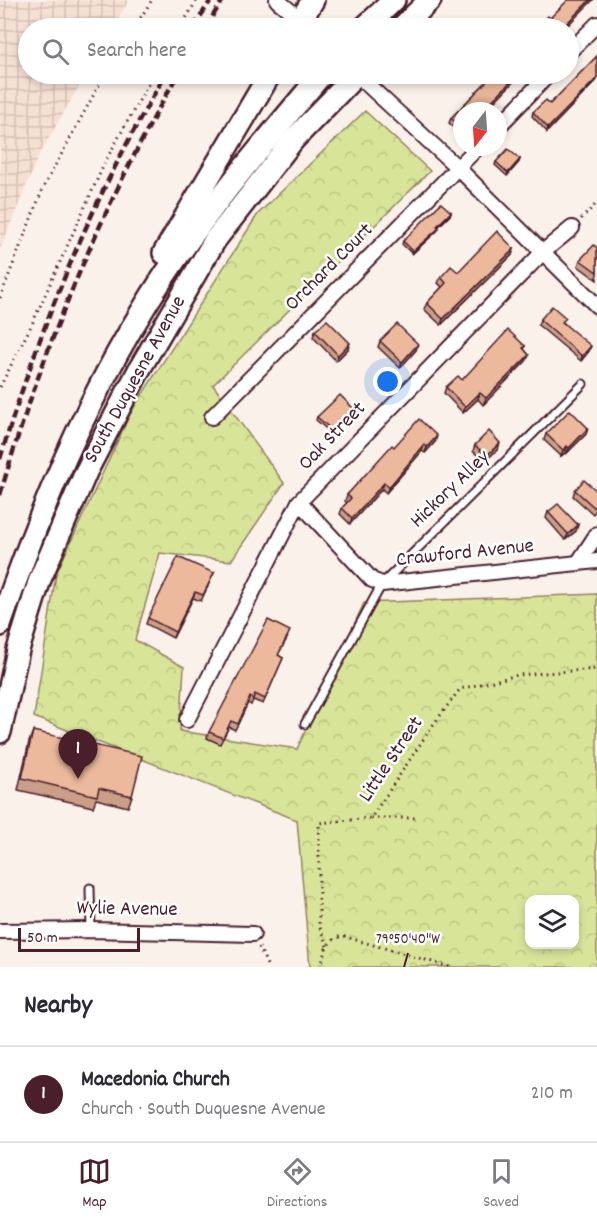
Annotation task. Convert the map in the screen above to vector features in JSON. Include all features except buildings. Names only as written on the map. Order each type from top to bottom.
[{"type":"main road","points":[[306,18],[313,0]]},
{"type":"main road","points":[[375,18],[394,0]]},
{"type":"main road","points":[[411,18],[430,0]]},
{"type":"main road","points":[[76,434],[141,292],[264,84]]},
{"type":"main road","name":"South Duquesne Avenue","points":[[0,625],[76,434],[144,307],[183,248],[251,157],[313,84]]},
{"type":"main road","name":"South Duquesne Avenue","points":[[0,732],[18,650],[40,579],[86,472],[140,368],[215,240],[293,140],[347,84]]},
{"type":"street","points":[[277,0],[296,18]]},
{"type":"street","points":[[579,42],[597,24]]},
{"type":"street","points":[[368,84],[458,168],[597,306]]},
{"type":"street","points":[[507,118],[539,84]]},
{"type":"street","name":"Orchard Court","points":[[212,417],[469,156]]},
{"type":"street","name":"Oak Street","points":[[187,720],[299,502],[544,252],[572,228]]},
{"type":"street","name":"Crawford Avenue","points":[[299,502],[372,580],[382,584],[597,561]]},
{"type":"street","points":[[578,563],[597,534]]},
{"type":"street","name":"Wylie Avenue","points":[[0,931],[91,930],[254,934]]},
{"type":"lane","name":"Hickory Alley","points":[[305,724],[382,584],[583,384]]},
{"type":"lane","points":[[90,888],[91,930]]},
{"type":"path","points":[[140,18],[152,0]]},
{"type":"path","points":[[186,18],[197,0]]},
{"type":"path","points":[[0,298],[43,188],[100,84]]},
{"type":"path","points":[[0,387],[32,324],[106,159],[148,84]]},
{"type":"path","points":[[572,228],[597,203]]},
{"type":"path","name":"Little Street","points":[[327,946],[319,925],[319,824],[371,818],[460,689],[518,675],[597,669]]},
{"type":"path","points":[[371,818],[415,818]]},
{"type":"path","points":[[254,934],[268,967]]},
{"type":"path","points":[[322,967],[327,946],[333,939],[351,937],[450,967]]},
{"type":"shaded area","points":[[0,0],[129,0],[119,18],[18,18],[18,84],[80,84],[38,157],[0,250]]},
{"type":"green space","points":[[365,111],[430,171],[213,385],[284,483],[231,561],[160,553],[135,640],[184,667],[180,731],[297,749],[364,603],[597,594],[597,967],[310,967],[297,820],[34,717],[56,574],[131,412],[258,214]]},
{"type":"railway","points":[[199,18],[211,0]]},
{"type":"railway","points":[[211,18],[223,0]]},
{"type":"railway","points":[[0,459],[33,359],[71,261],[115,166],[160,84]]},
{"type":"railway","points":[[0,495],[35,385],[77,279],[124,175],[172,84]]},
{"type":"place","name":"Macedonia Church","points":[[78,779]]}]
